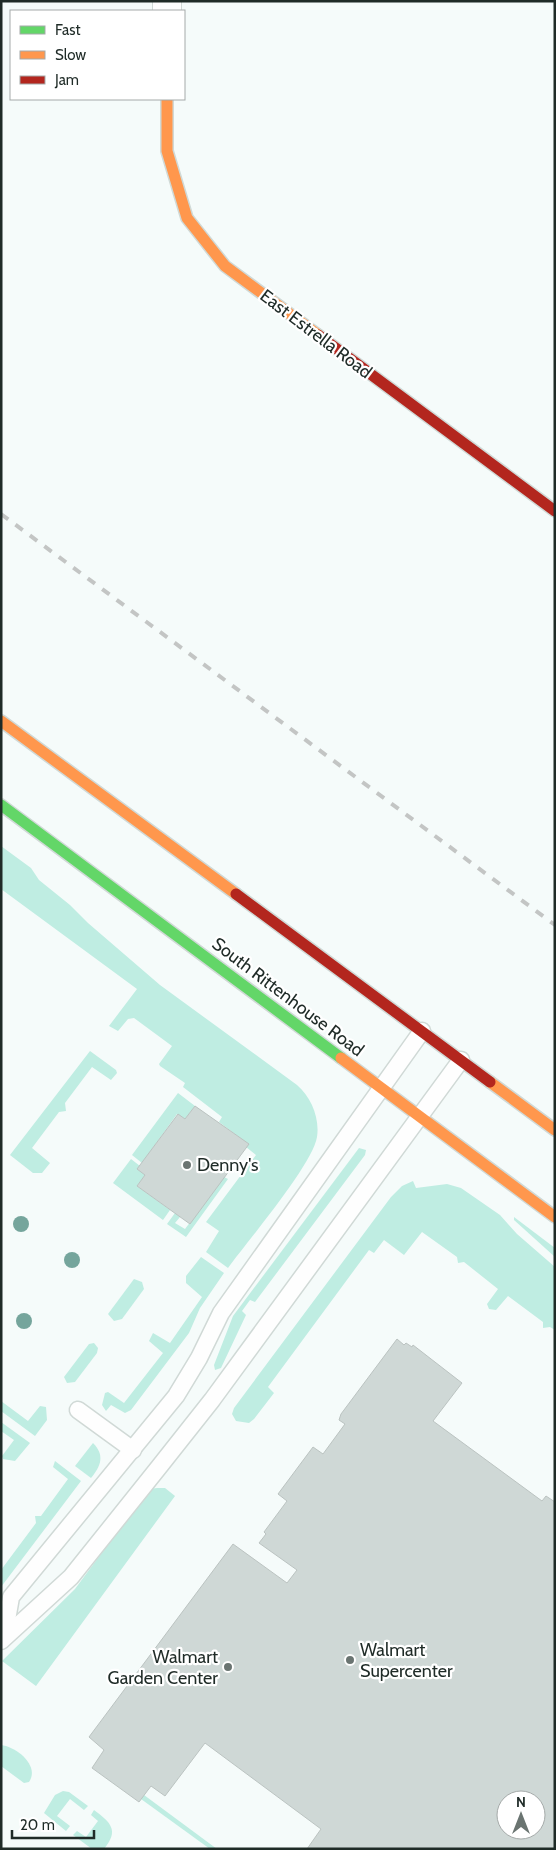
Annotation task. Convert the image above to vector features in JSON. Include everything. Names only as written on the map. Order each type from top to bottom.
[{"type":"main road","name":"East Estrella Road","points":[[167,100],[166,151],[187,218],[225,266],[555,511]]},
{"type":"main road","points":[[1,721],[555,1130]]},
{"type":"main road","name":"South Rittenhouse Road","points":[[1,805],[555,1217]]},
{"type":"lane","points":[[3,1639],[11,1598],[176,1396],[199,1358],[221,1313],[422,1031]]},
{"type":"lane","points":[[3,1639],[72,1577],[212,1400],[461,1060]]},
{"type":"lane","points":[[78,1410],[133,1450]]},
{"type":"green space","points":[[1,846],[31,868],[39,880],[160,985],[297,1085],[310,1102],[316,1115],[318,1130],[313,1149],[292,1183],[228,1268],[206,1252],[219,1231],[206,1222],[256,1155],[246,1147],[248,1144],[219,1122],[222,1117],[183,1087],[185,1083],[160,1066],[159,1064],[172,1046],[134,1018],[128,1019],[118,1031],[109,1026],[137,989],[1,889]]},
{"type":"green space","points":[[90,1051],[116,1070],[117,1073],[111,1080],[92,1067],[65,1103],[66,1111],[59,1112],[32,1148],[50,1163],[42,1173],[33,1173],[10,1155]]},
{"type":"green space","points":[[178,1093],[195,1106],[185,1119],[177,1114],[142,1163],[132,1155]]},
{"type":"green space","points":[[359,1148],[366,1150],[365,1155],[255,1302],[250,1300],[242,1311],[246,1315],[221,1368],[215,1370],[214,1365],[233,1316]]},
{"type":"green space","points":[[131,1159],[140,1166],[138,1169],[145,1175],[137,1186],[170,1210],[163,1220],[113,1183]]},
{"type":"green space","points":[[224,1177],[228,1179],[186,1237],[167,1224],[175,1213],[180,1217],[175,1223],[185,1229]]},
{"type":"green space","points":[[413,1181],[416,1188],[447,1184],[461,1188],[500,1215],[517,1234],[555,1267],[555,1330],[550,1327],[543,1328],[543,1322],[508,1296],[496,1310],[489,1309],[487,1304],[498,1289],[464,1262],[458,1263],[457,1257],[422,1232],[404,1255],[384,1240],[374,1253],[369,1250],[268,1387],[274,1393],[254,1419],[249,1423],[236,1421],[232,1414],[234,1408],[391,1197],[402,1186]]},
{"type":"green space","points":[[514,1217],[555,1248],[555,1257],[514,1220]]},
{"type":"green space","points":[[201,1257],[224,1273],[200,1308],[189,1333],[131,1410],[125,1413],[111,1405],[106,1411],[102,1405],[105,1393],[108,1392],[124,1403],[163,1353],[149,1341],[153,1333],[170,1343],[202,1297],[186,1283],[186,1276]]},
{"type":"green space","points":[[134,1279],[142,1282],[144,1289],[122,1319],[114,1321],[108,1314]]},
{"type":"green space","points":[[94,1343],[98,1348],[97,1353],[75,1382],[67,1383],[64,1377],[89,1344]]},
{"type":"green space","points":[[1,1401],[28,1421],[40,1406],[46,1407],[47,1420],[35,1436],[1,1411]]},
{"type":"green space","points":[[1,1422],[30,1443],[15,1461],[3,1459],[2,1456],[14,1440],[1,1431]]},
{"type":"green space","points":[[93,1443],[97,1447],[100,1460],[91,1478],[75,1466]]},
{"type":"green space","points":[[55,1461],[81,1481],[1,1587],[1,1570],[36,1523],[35,1516],[41,1516],[68,1479],[53,1467]]},
{"type":"green space","points":[[165,1488],[175,1496],[36,1686],[2,1661],[75,1589],[149,1489]]},
{"type":"green space","points":[[1,1745],[14,1749],[25,1758],[32,1770],[29,1782],[24,1783],[1,1766]]},
{"type":"green space","points":[[63,1791],[69,1792],[88,1806],[84,1810],[70,1799],[57,1816],[70,1826],[66,1831],[44,1813],[55,1795]]},
{"type":"green space","points":[[144,1795],[217,1849],[210,1849],[141,1799]]},
{"type":"green space","points":[[94,1810],[105,1818],[111,1827],[111,1837],[104,1849],[92,1849],[73,1835],[77,1831],[86,1837],[98,1821],[91,1815]]},
{"type":"building","name":"Denny's","points":[[195,1106],[249,1144],[190,1224],[137,1186],[145,1175],[137,1169],[178,1114],[185,1119]]},
{"type":"building","name":"Walmart Supercenter","points":[[397,1339],[404,1345],[406,1343],[412,1347],[413,1345],[462,1383],[433,1421],[542,1501],[546,1496],[555,1502],[555,1849],[307,1849],[321,1829],[205,1743],[165,1796],[151,1786],[139,1802],[92,1768],[104,1750],[89,1737],[233,1544],[287,1583],[297,1570],[259,1543],[266,1534],[264,1532],[287,1501],[278,1494],[313,1447],[323,1454],[345,1424],[339,1420],[341,1414]]},
{"type":"railway","points":[[1,514],[555,925]]},
{"type":"traffic: fast","points":[[1,805],[341,1058]]},
{"type":"traffic: slow","points":[[167,100],[167,151],[187,218],[225,266],[318,335]]},
{"type":"traffic: slow","points":[[1,721],[236,894]]},
{"type":"traffic: slow","points":[[341,1058],[555,1217]]},
{"type":"traffic: slow","points":[[490,1082],[555,1130]]},
{"type":"traffic: jam","points":[[318,335],[555,511]]},
{"type":"traffic: jam","points":[[236,894],[490,1082]]},
{"type":"place","name":"Denny's","points":[[187,1165]]},
{"type":"place","name":"Walmart Supercenter","points":[[350,1660]]},
{"type":"place","name":"Walmart Garden Center","points":[[228,1667]]}]
